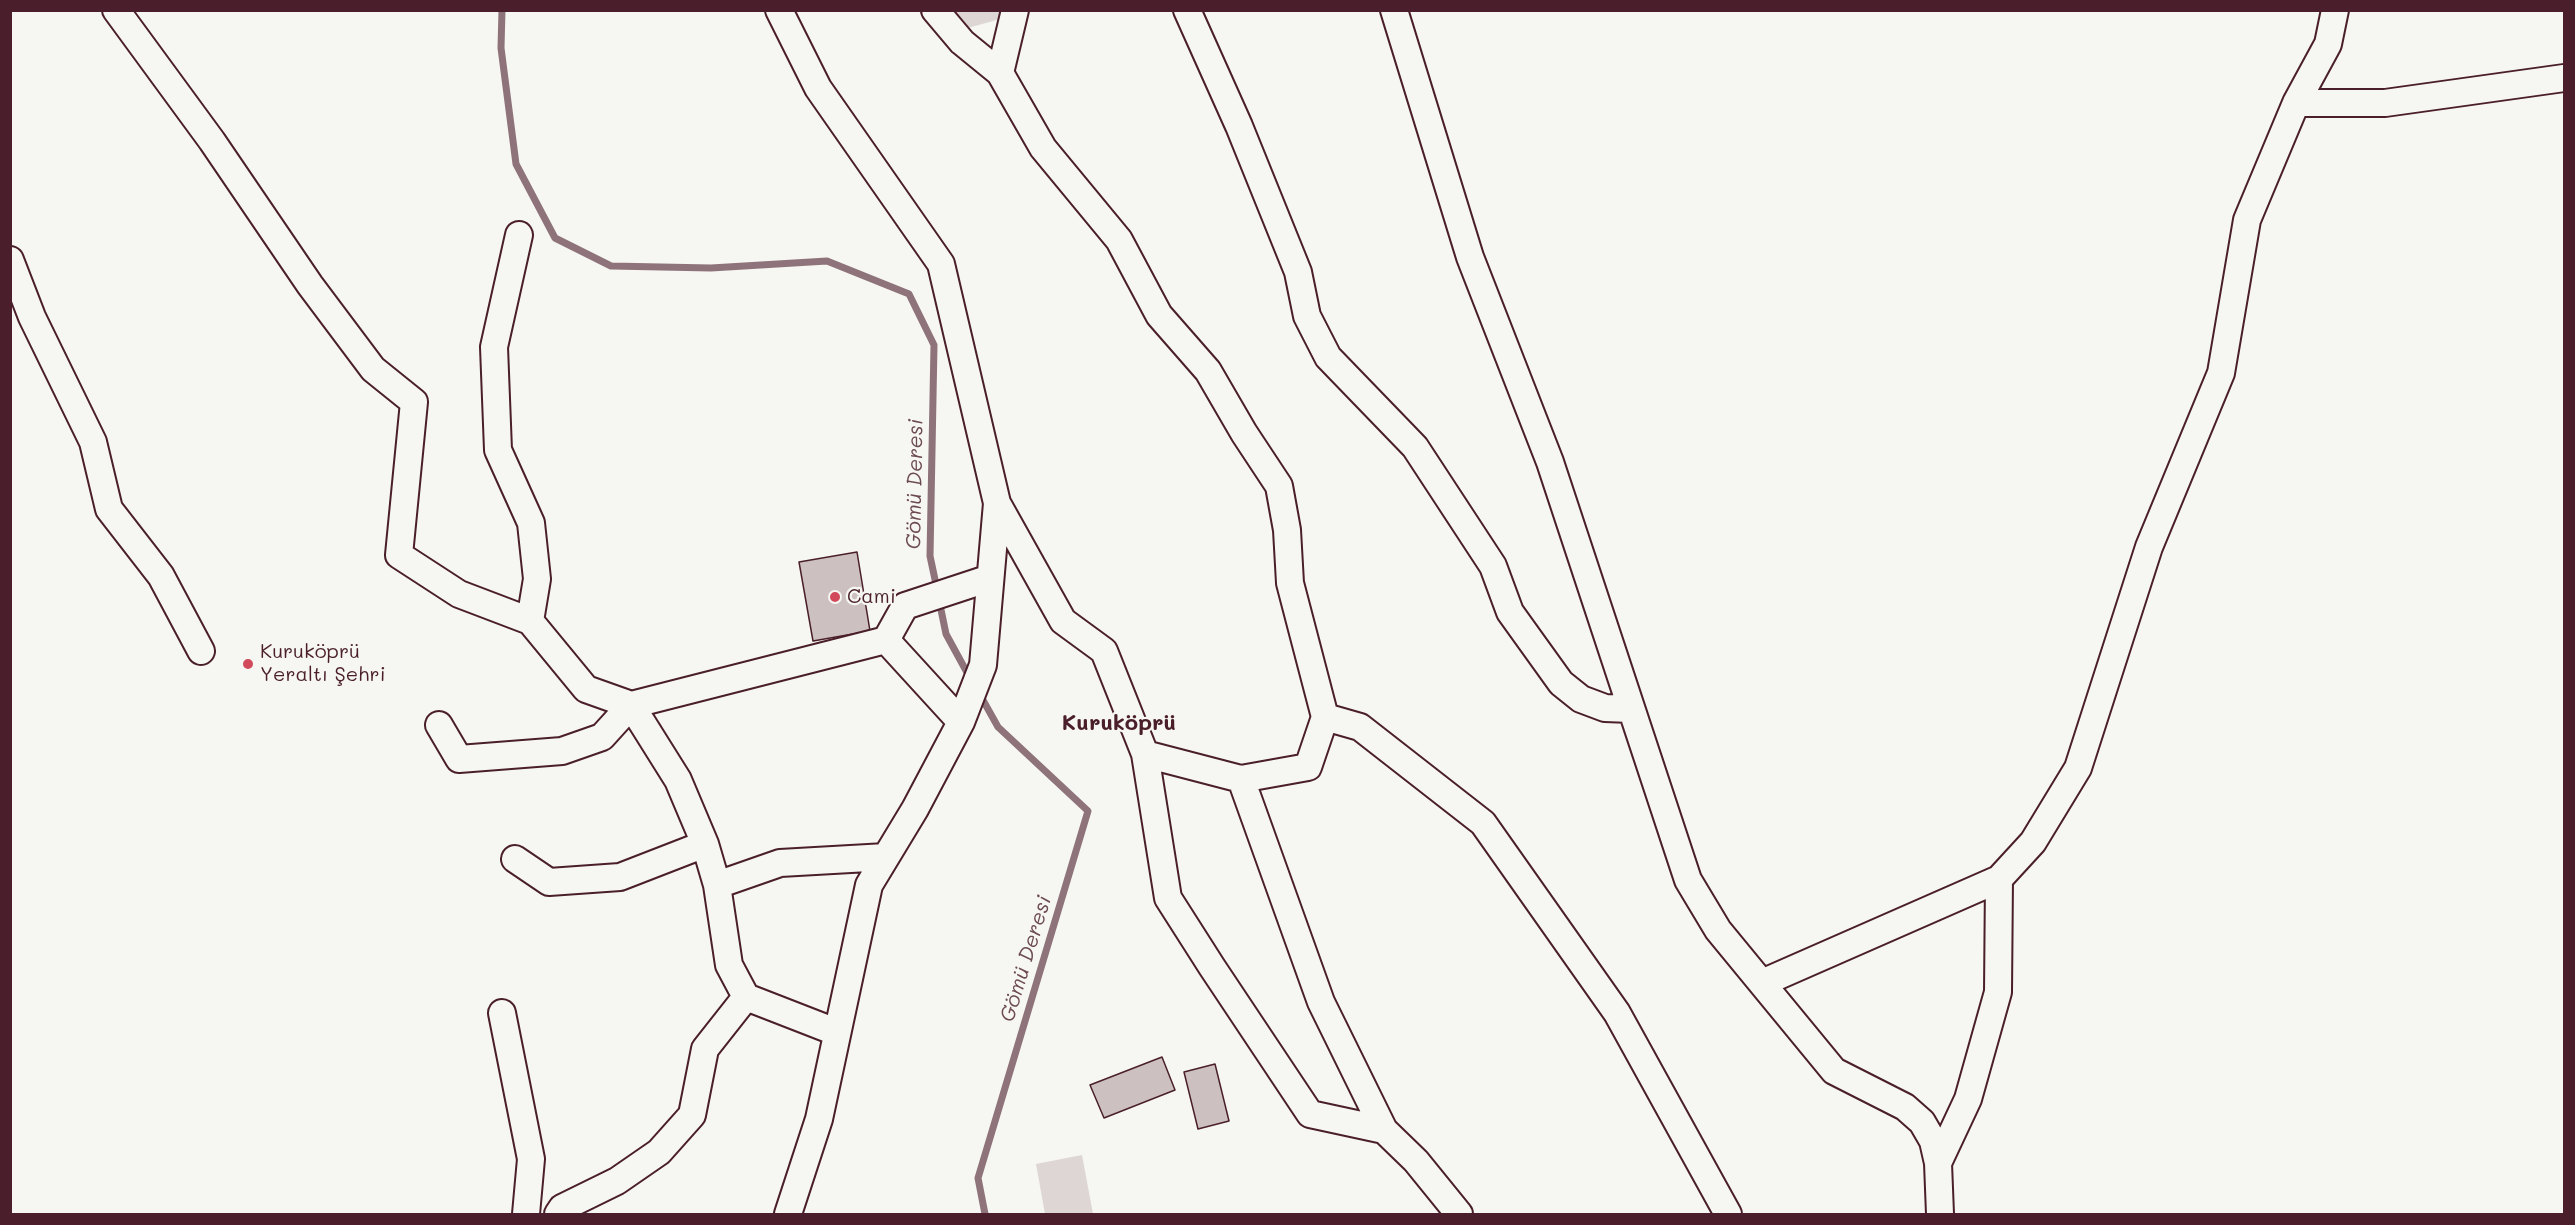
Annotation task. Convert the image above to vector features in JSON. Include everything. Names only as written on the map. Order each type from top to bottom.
[{"type":"street","points":[[116,10],[212,141],[310,285],[373,369],[414,402],[399,555],[459,594],[530,621],[586,689],[631,705],[678,780],[705,843],[717,885],[729,964],[746,997],[836,1032]]},
{"type":"street","points":[[779,10],[818,88],[941,264],[997,503],[1063,621],[1104,651],[1145,754],[1168,898],[1310,1114],[1384,1130]]},
{"type":"street","points":[[935,10],[962,42],[1000,73],[1043,148],[1119,240],[1159,315],[1208,371],[1244,433],[1280,486],[1287,530],[1290,583],[1325,717],[1308,767],[1241,779],[1145,754]]},
{"type":"street","points":[[1000,73],[1015,10]]},
{"type":"street","points":[[1187,10],[1239,126],[1298,272],[1307,316],[1328,357],[1415,447],[1493,566],[1510,612],[1561,683],[1581,699],[1605,708],[1631,709]]},
{"type":"street","points":[[1394,10],[1470,256],[1550,462],[1688,880],[1718,930],[1834,1071],[1905,1107],[1922,1122],[1933,1141],[1938,1163],[1940,1215]]},
{"type":"street","points":[[1762,983],[1999,879],[2033,842],[2078,768],[2150,547],[2221,373],[2247,220],[2296,103],[2328,44],[2335,10]]},
{"type":"street","points":[[2296,103],[2385,103],[2565,78]]},
{"type":"street","points":[[519,235],[494,347],[498,450],[531,523],[537,579],[530,621]]},
{"type":"street","points":[[10,260],[32,317],[93,442],[110,510],[162,576],[201,651]]},
{"type":"street","points":[[788,1215],[819,1119],[869,885],[915,809],[961,722],[983,665],[997,503]]},
{"type":"street","points":[[439,725],[459,759],[562,751],[602,737],[631,705],[886,640],[905,606],[958,586],[990,578]]},
{"type":"street","points":[[886,640],[961,722]]},
{"type":"street","points":[[1325,717],[1360,726],[1482,823],[1617,1013],[1728,1215]]},
{"type":"street","points":[[1241,779],[1321,1002],[1384,1130],[1416,1161],[1459,1215]]},
{"type":"street","points":[[515,859],[549,882],[620,877],[705,843]]},
{"type":"street","points":[[717,885],[780,863],[886,857]]},
{"type":"street","points":[[1938,1163],[1968,1099],[1998,992],[1999,879]]},
{"type":"street","points":[[558,1215],[562,1208],[617,1181],[659,1152],[692,1115],[705,1048],[746,997]]},
{"type":"street","points":[[502,1013],[531,1160],[526,1215]]},
{"type":"shaded area","points":[[948,11],[1004,11],[1004,18],[964,29]]},
{"type":"shaded area","points":[[1082,1155],[1093,1214],[1045,1214],[1036,1164]]},
{"type":"building","name":"Cami","points":[[857,552],[870,631],[813,641],[799,562]]},
{"type":"building","points":[[1162,1057],[1175,1090],[1104,1118],[1090,1085]]},
{"type":"building","points":[[1215,1064],[1229,1121],[1198,1129],[1184,1072]]},
{"type":"waterway","name":"Gömü Deresi","points":[[502,10],[501,48],[516,164],[555,238],[611,266],[711,268],[827,261],[909,294],[934,345],[930,556],[937,589]]},
{"type":"waterway","name":"Gömü Deresi","points":[[939,600],[946,634],[970,678]]},
{"type":"waterway","name":"Gömü Deresi","points":[[979,693],[998,727],[1088,811],[978,1178],[985,1214]]},
{"type":"place","name":"Cami","points":[[835,597]]},
{"type":"place","name":"Kuruköprü Yeraltı Şehri","points":[[248,664]]},
{"type":"district","name":"Kuruköprü","points":[[1119,723]]}]
